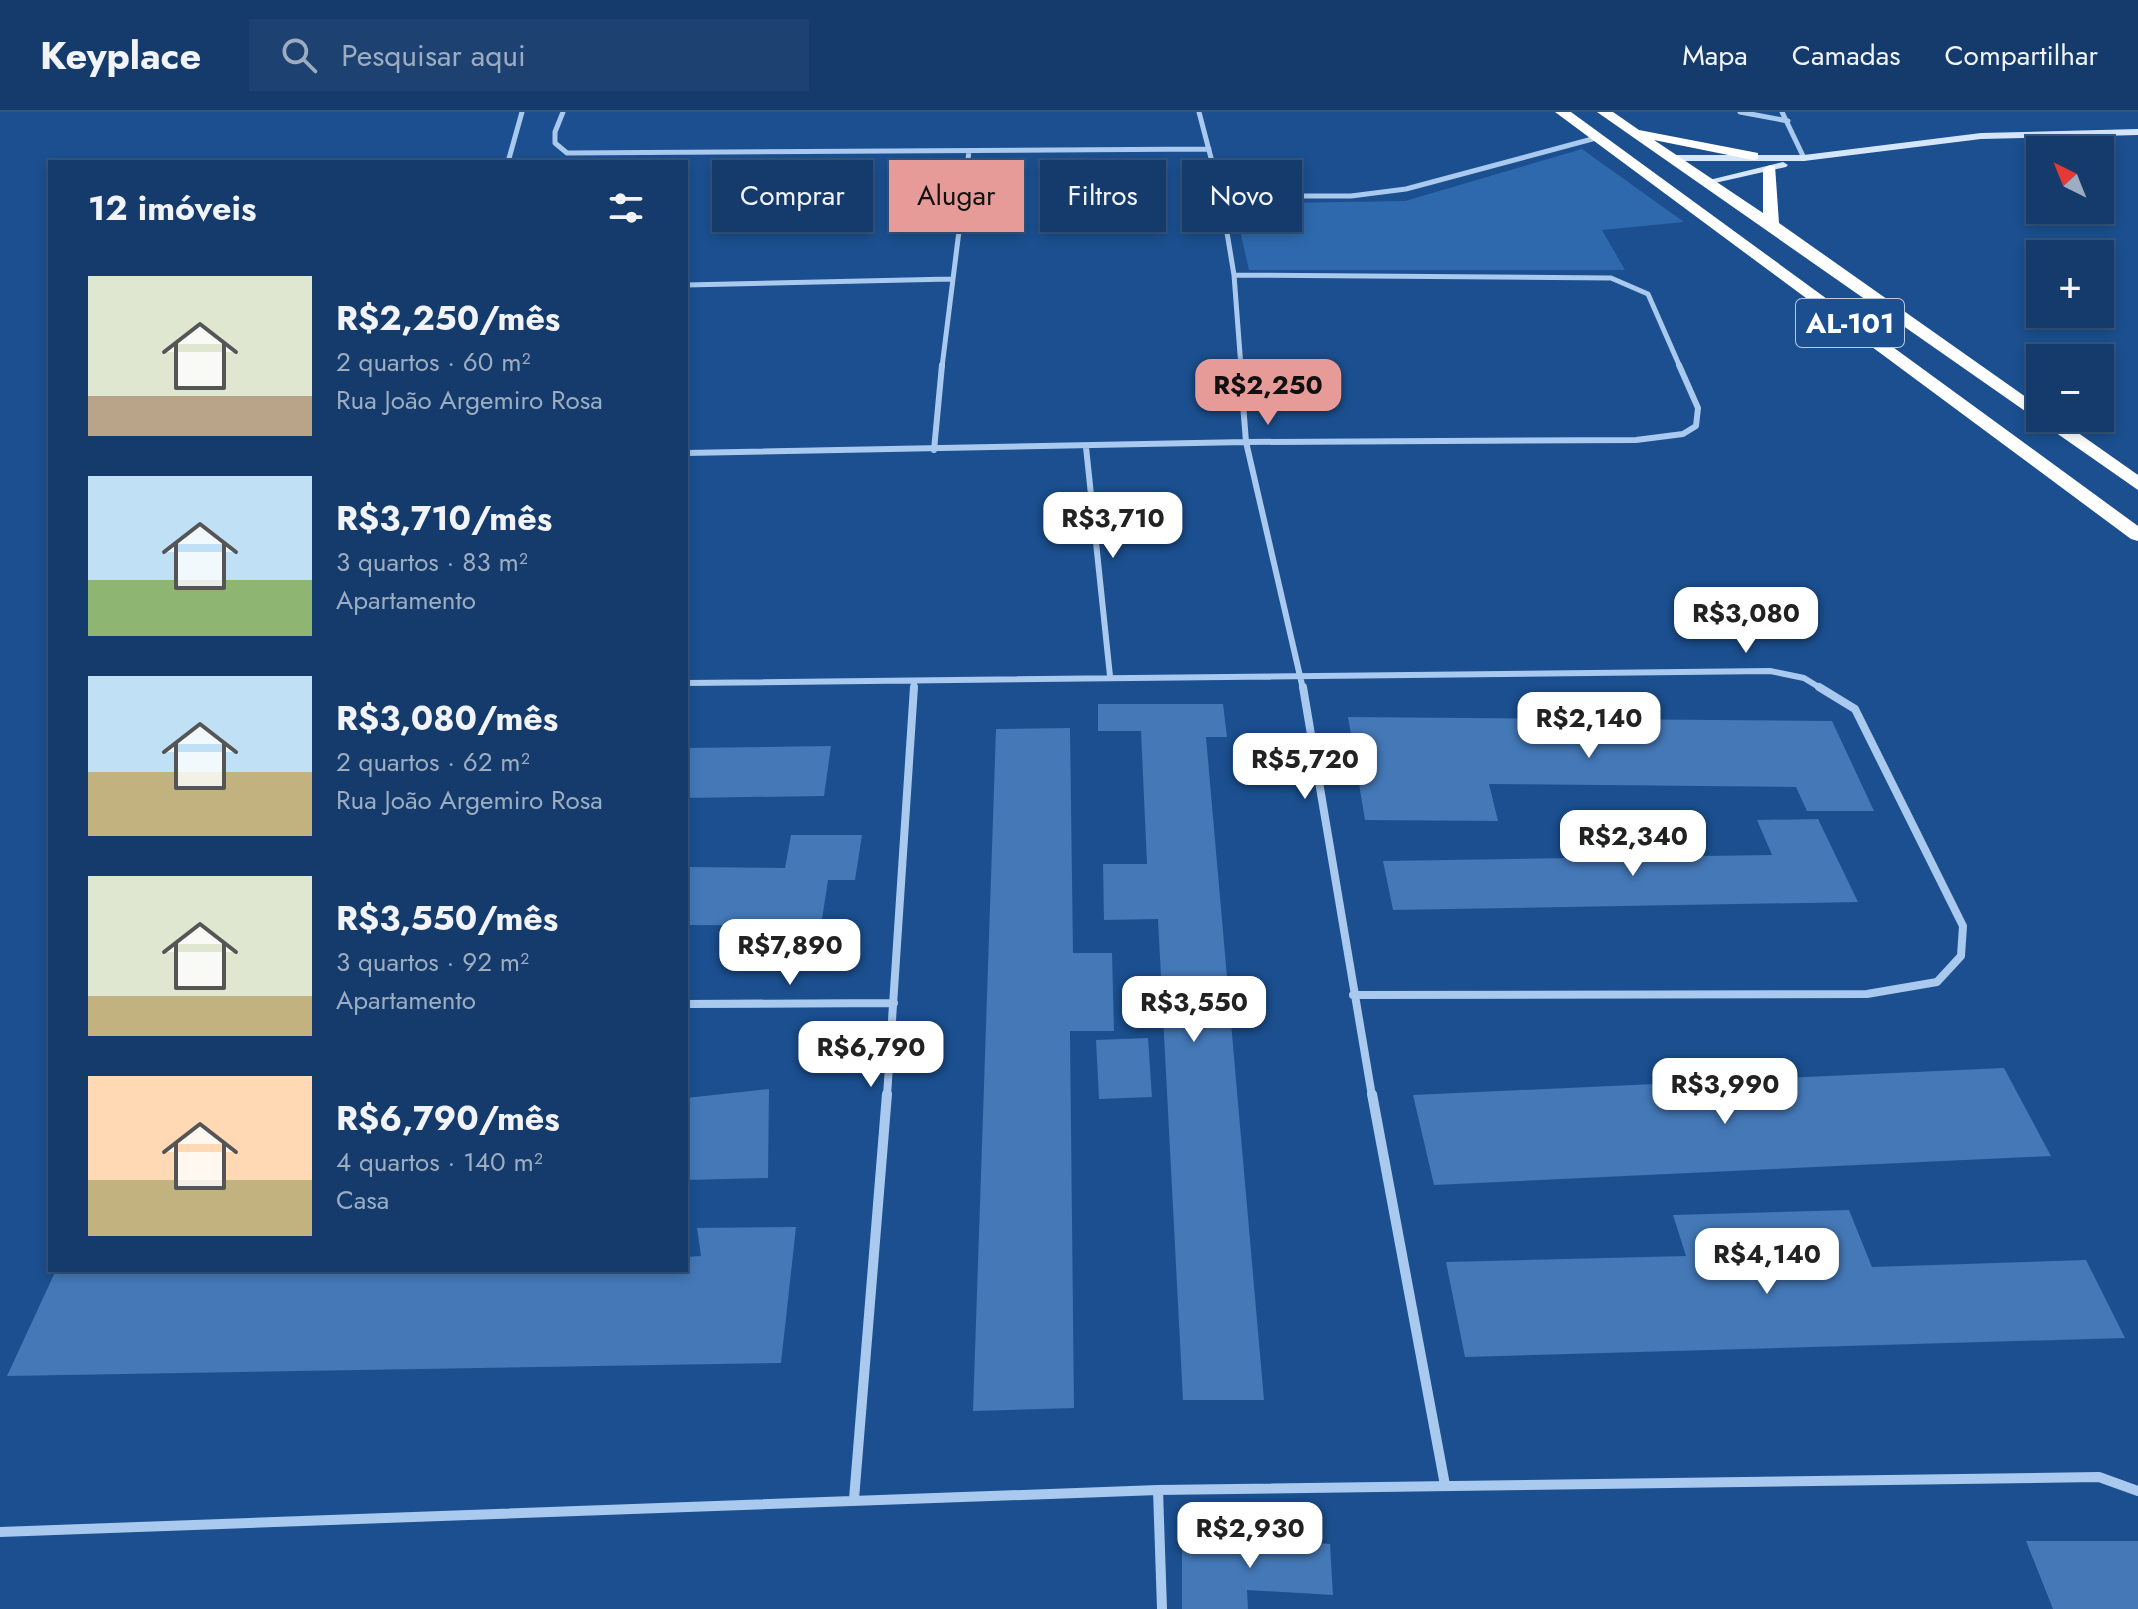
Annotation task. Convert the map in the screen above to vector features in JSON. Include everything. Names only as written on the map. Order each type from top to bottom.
[{"type":"highway","name":"AL-101","points":[[1562,112],[2138,535]]},
{"type":"highway","name":"AL-101","points":[[1604,112],[2026,405]]},
{"type":"highway","points":[[1629,130],[1753,156]]},
{"type":"highway","points":[[1770,169],[1771,225]]},
{"type":"highway","name":"AL-101","points":[[2065,432],[2138,484]]},
{"type":"street","points":[[509,160],[522,112]]},
{"type":"street","points":[[563,112],[555,132],[555,143],[567,153],[1209,149]]},
{"type":"street","points":[[1199,112],[1212,160]]},
{"type":"street","points":[[1740,112],[1788,121]]},
{"type":"street","points":[[1782,112],[1804,158]]},
{"type":"street","points":[[1670,158],[1804,158],[1981,136],[2138,132]]},
{"type":"street","points":[[1302,196],[1351,196],[1406,189],[1596,138]]},
{"type":"street","points":[[934,450],[951,279],[969,151]]},
{"type":"street","points":[[1706,182],[1770,169],[1804,158]]},
{"type":"street","points":[[1227,232],[1234,275],[1246,442],[1301,674],[1353,995],[1445,1485]]},
{"type":"street","points":[[688,453],[1246,442],[1636,440],[1683,434],[1696,426],[1698,408],[1648,294],[1611,278],[1234,275]]},
{"type":"street","points":[[688,285],[951,279]]},
{"type":"street","points":[[1086,447],[1110,676]]},
{"type":"street","points":[[688,683],[1770,671],[1804,678],[1855,709],[1963,926],[1961,956],[1937,982],[1867,994],[1353,995]]},
{"type":"street","points":[[854,1499],[894,1003],[914,682]]},
{"type":"street","points":[[688,1004],[894,1003]]},
{"type":"street","points":[[0,1532],[1158,1490],[2099,1477],[2138,1491]]},
{"type":"street","points":[[1158,1490],[1162,1609]]},
{"type":"shaded area","points":[[1582,149],[1684,222],[1602,230],[1625,270],[1249,270],[1240,232],[1302,232],[1302,203],[1405,201]]},
{"type":"building","points":[[1098,704],[1223,704],[1227,737],[1206,737],[1264,1400],[1183,1400],[1158,919],[1104,920],[1103,864],[1147,864],[1141,731],[1098,731]]},
{"type":"building","points":[[1348,717],[1832,721],[1874,811],[1807,811],[1796,787],[1489,784],[1498,821],[1365,820]]},
{"type":"building","points":[[1070,728],[1073,953],[1112,953],[1114,1031],[1070,1031],[1074,1408],[973,1411],[996,729]]},
{"type":"building","points":[[831,746],[824,796],[688,798],[688,748]]},
{"type":"building","points":[[1818,819],[1858,902],[1393,910],[1383,861],[1772,855],[1757,820]]},
{"type":"building","points":[[791,835],[862,835],[855,880],[828,880],[821,926],[688,925],[688,867],[785,868]]},
{"type":"building","points":[[1148,1038],[1152,1097],[1099,1099],[1096,1040]]},
{"type":"building","points":[[2004,1068],[2051,1156],[1434,1185],[1413,1095]]},
{"type":"building","points":[[769,1089],[768,1178],[688,1180],[688,1098]]},
{"type":"building","points":[[1849,1210],[1872,1267],[2086,1260],[2125,1338],[1465,1357],[1446,1262],[1686,1256],[1673,1215]]},
{"type":"building","points":[[796,1227],[781,1363],[7,1376],[55,1272],[688,1272],[688,1257],[701,1256],[697,1228]]},
{"type":"building","points":[[1182,1534],[1330,1544],[1333,1595],[1247,1590],[1248,1609],[1182,1609]]},
{"type":"building","points":[[2026,1541],[2138,1541],[2138,1609],[2053,1609]]}]
